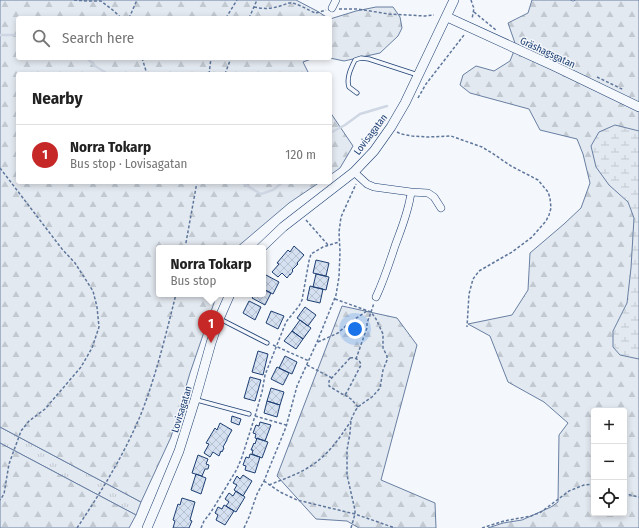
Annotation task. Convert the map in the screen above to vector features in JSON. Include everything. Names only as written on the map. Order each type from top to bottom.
[{"type":"street","points":[[332,8],[336,0]]},
{"type":"street","name":"Lovisagatan","points":[[264,245],[274,234],[301,212],[357,175],[391,127],[405,103],[454,0]]},
{"type":"street","name":"Gräshagsgatan","points":[[447,17],[639,107]]},
{"type":"street","points":[[357,175],[367,184],[374,187],[428,193],[434,197],[441,208]]},
{"type":"street","points":[[376,296],[384,280],[405,218],[410,202],[411,192]]},
{"type":"street","name":"Lovisagatan","points":[[147,528],[179,452],[196,400],[211,343],[229,297]]},
{"type":"lane","points":[[357,94],[349,87],[348,83],[351,69],[355,60],[361,58],[369,59],[419,75]]},
{"type":"lane","points":[[219,319],[267,343]]},
{"type":"lane","points":[[196,400],[249,414]]},
{"type":"path","points":[[74,0],[101,1],[119,16]]},
{"type":"path","points":[[129,16],[137,0]]},
{"type":"path","points":[[227,16],[237,0]]},
{"type":"path","points":[[250,16],[257,0]]},
{"type":"path","points":[[471,0],[474,8],[472,20]]},
{"type":"path","points":[[254,7],[270,9],[289,3],[294,3],[316,13],[332,8],[343,10],[357,9],[389,14],[434,15]]},
{"type":"path","points":[[143,60],[146,72]]},
{"type":"path","points":[[209,72],[210,60]]},
{"type":"path","points":[[226,72],[230,60]]},
{"type":"path","points":[[391,127],[401,134],[428,137],[450,136],[482,147],[511,166],[538,180],[548,192],[551,208],[549,215],[541,228],[523,245],[483,268],[476,274],[469,294],[467,327]]},
{"type":"path","points":[[0,168],[62,249],[75,263],[93,292],[97,307],[99,327],[92,348],[81,367],[45,410],[30,421],[21,431],[9,464],[4,494],[0,500]]},
{"type":"path","points":[[244,528],[286,425],[297,386],[309,361],[334,299],[339,277],[339,232],[341,217],[357,183],[357,175]]},
{"type":"path","points":[[186,245],[197,184]]},
{"type":"path","points":[[301,212],[306,221],[328,245]]},
{"type":"path","points":[[201,528],[237,470],[255,416],[265,375],[286,322],[302,300],[309,261],[312,254],[328,245],[339,242]]},
{"type":"path","points":[[356,359],[376,296]]},
{"type":"path","points":[[77,528],[117,465],[141,414],[159,361],[175,297]]},
{"type":"path","points":[[269,485],[304,470],[326,455],[339,440],[355,411],[372,397],[380,388],[387,356],[383,348],[383,334],[376,319],[371,312],[334,299]]},
{"type":"path","points":[[317,342],[338,333],[349,323],[367,311]]},
{"type":"path","points":[[267,343],[309,361]]},
{"type":"path","points":[[345,395],[361,365],[360,362],[353,358],[350,358],[329,380],[328,384],[350,399],[358,408]]},
{"type":"path","points":[[307,364],[332,378]]},
{"type":"path","points":[[255,416],[286,425]]},
{"type":"path","points":[[351,420],[347,450],[347,475],[355,510],[351,528]]},
{"type":"path","points":[[264,481],[280,492],[297,500],[354,514],[395,528]]},
{"type":"path","points":[[482,528],[504,521],[532,516],[541,512],[570,491],[584,485],[591,484]]},
{"type":"path","points":[[627,494],[639,497]]},
{"type":"green space","points":[[0,0],[296,0],[325,16],[16,16],[16,60],[308,60],[303,62],[308,72],[16,72],[16,184],[317,184],[289,203],[240,245],[156,245],[156,297],[216,297],[190,373],[171,437],[141,502],[0,427]]},
{"type":"green space","points":[[532,0],[639,0],[639,528],[488,528],[503,523],[522,520],[551,507],[558,502],[559,435],[568,423],[544,402],[508,382],[490,336],[468,324],[512,315],[528,290],[530,253],[581,208],[590,183],[583,154],[577,139],[540,130],[529,109],[470,93],[460,85],[463,75],[476,66],[494,71],[510,61],[516,46],[508,23],[528,13]]},
{"type":"green space","points":[[376,7],[393,7],[400,17],[402,28],[398,36],[380,53],[344,61],[332,58],[332,18]]},
{"type":"green space","points":[[332,115],[353,146],[340,168],[332,174]]},
{"type":"green space","points":[[615,125],[639,131],[639,359],[620,355],[613,347],[613,331],[627,303],[634,218],[628,202],[609,185],[596,167],[591,146],[599,132]]},
{"type":"green space","points":[[342,306],[397,318],[417,345],[381,480],[435,503],[436,528],[359,528],[347,521],[316,519],[277,476]]},
{"type":"green space","points":[[0,427],[141,502],[136,515],[0,443]]},
{"type":"green space","points":[[0,443],[136,515],[129,528],[0,528]]},
{"type":"building","points":[[294,246],[304,255],[287,278],[282,273],[278,277],[272,272],[279,264],[277,263],[288,250],[290,252]]},
{"type":"building","points":[[316,260],[329,263],[326,276],[313,273]]},
{"type":"building","points":[[316,274],[329,277],[326,290],[313,287]]},
{"type":"building","points":[[266,275],[279,282],[273,294],[266,290]]},
{"type":"building","points":[[310,286],[323,289],[320,303],[307,300]]},
{"type":"building","points":[[266,290],[271,293],[265,305],[252,298],[266,297]]},
{"type":"building","points":[[249,301],[261,307],[255,320],[243,313]]},
{"type":"building","points":[[305,307],[316,315],[308,326],[297,318]]},
{"type":"building","points":[[271,311],[284,316],[278,329],[266,323]]},
{"type":"building","points":[[300,320],[311,328],[303,339],[292,331]]},
{"type":"building","points":[[292,331],[303,339],[296,349],[284,341]]},
{"type":"building","points":[[258,351],[268,354],[263,375],[252,372]]},
{"type":"building","points":[[285,356],[297,362],[292,374],[279,368]]},
{"type":"building","points":[[277,367],[289,373],[283,385],[271,379]]},
{"type":"building","points":[[250,377],[261,380],[255,401],[244,398]]},
{"type":"building","points":[[271,388],[284,392],[280,405],[267,401]]},
{"type":"building","points":[[267,401],[280,405],[277,417],[264,413]]},
{"type":"building","points":[[232,416],[241,419],[239,425],[231,422]]},
{"type":"building","points":[[260,422],[271,425],[265,441],[255,438],[256,434],[253,433],[256,425],[259,426]]},
{"type":"building","points":[[220,423],[232,430],[219,456],[213,452],[210,457],[204,453],[209,444],[206,443],[215,428],[217,430]]},
{"type":"building","points":[[257,438],[268,442],[262,458],[252,454],[253,450],[251,450]]},
{"type":"building","points":[[250,454],[260,457],[255,473],[245,470],[246,466],[243,465],[246,457],[249,458]]},
{"type":"building","points":[[198,455],[208,459],[206,464],[209,465],[208,469],[205,469],[202,476],[192,473]]},
{"type":"building","points":[[196,474],[206,478],[201,494],[191,490]]},
{"type":"building","points":[[243,475],[252,481],[243,496],[234,490],[237,485],[233,483],[237,476],[240,479]]},
{"type":"building","points":[[236,491],[245,497],[236,512],[226,506],[229,502],[225,499],[229,493],[233,496]]},
{"type":"building","points":[[182,498],[195,502],[190,520],[192,521],[189,528],[173,528],[175,521],[173,520],[178,504],[180,505]]},
{"type":"building","points":[[224,505],[234,511],[225,525],[216,520],[218,515],[215,513],[218,507],[222,509]]},
{"type":"waterway","points":[[0,35],[16,35]]},
{"type":"waterway","points":[[89,60],[105,72]]},
{"type":"waterway","points":[[332,132],[360,114],[387,106]]},
{"type":"waterway","points":[[244,184],[261,194],[273,190],[280,184]]},
{"type":"place","name":"Norra Tokarp","points":[[211,343]]}]
